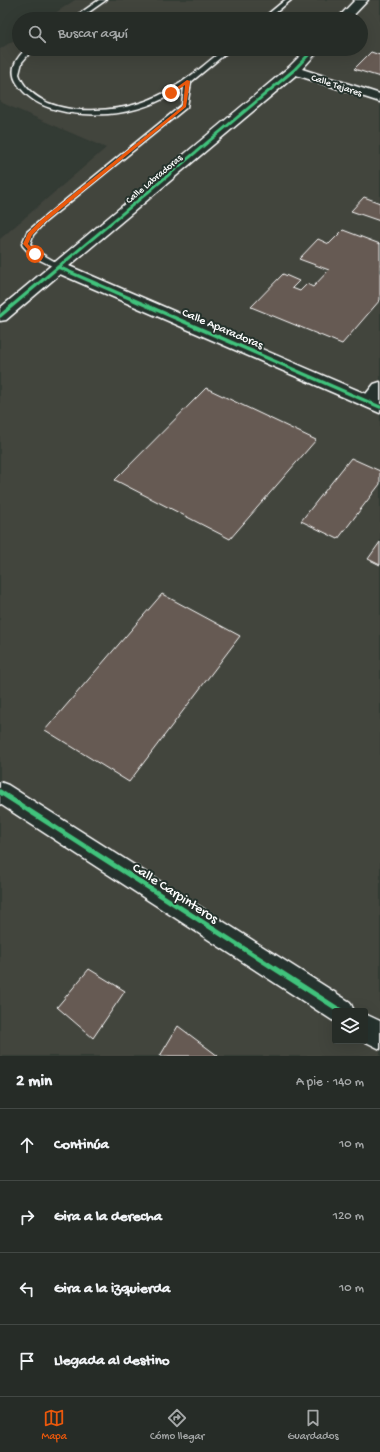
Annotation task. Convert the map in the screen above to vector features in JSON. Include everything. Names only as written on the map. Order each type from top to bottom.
[{"type":"street","points":[[350,12],[362,0]]},
{"type":"street","name":"Calle Labradoras","points":[[0,316],[294,70],[307,56]]},
{"type":"street","name":"Calle Tejares","points":[[294,70],[380,98]]},
{"type":"street","name":"Calle Aparadoras","points":[[58,267],[374,405]]},
{"type":"street","points":[[374,405],[380,388]]},
{"type":"street","name":"Calle Carpinteros","points":[[0,792],[336,1008]]},
{"type":"street","points":[[368,1029],[380,1036]]},
{"type":"lane","points":[[85,12],[103,0]]},
{"type":"lane","points":[[273,12],[288,0]]},
{"type":"lane","points":[[24,56],[17,65],[16,75],[20,85],[28,94],[43,103],[64,110],[87,112],[113,112],[138,107],[171,93],[219,56]]},
{"type":"lane","points":[[58,267],[35,254],[26,244],[30,234],[43,221],[185,106],[188,81]]},
{"type":"shaded area","points":[[75,0],[380,0],[380,1056],[0,1056],[0,239],[106,148],[0,102],[0,49],[12,41],[12,56],[368,56],[368,12],[57,12]]},
{"type":"building","points":[[371,52],[380,55],[380,77],[354,69]]},
{"type":"building","points":[[364,197],[380,203],[380,221],[351,211]]},
{"type":"building","points":[[343,230],[380,244],[380,300],[342,344],[251,307],[283,274],[299,281],[292,288],[300,291],[307,284],[313,287],[329,270],[299,259],[318,239],[329,244]]},
{"type":"building","points":[[206,388],[316,440],[230,539],[115,480]]},
{"type":"building","points":[[351,458],[380,471],[380,484],[338,539],[301,521]]},
{"type":"building","points":[[380,542],[380,565],[368,559]]},
{"type":"building","points":[[162,594],[240,636],[129,782],[45,730]]},
{"type":"building","points":[[89,969],[125,991],[93,1038],[57,1007]]},
{"type":"building","points":[[178,1026],[218,1056],[160,1056]]},
{"type":"cycle path","points":[[0,316],[294,70],[307,56]]},
{"type":"cycle path","points":[[58,267],[380,407]]},
{"type":"cycle path","points":[[0,792],[336,1008]]},
{"type":"route","points":[[35,254],[26,244],[30,234],[43,221],[185,106],[188,81],[171,93]]}]
